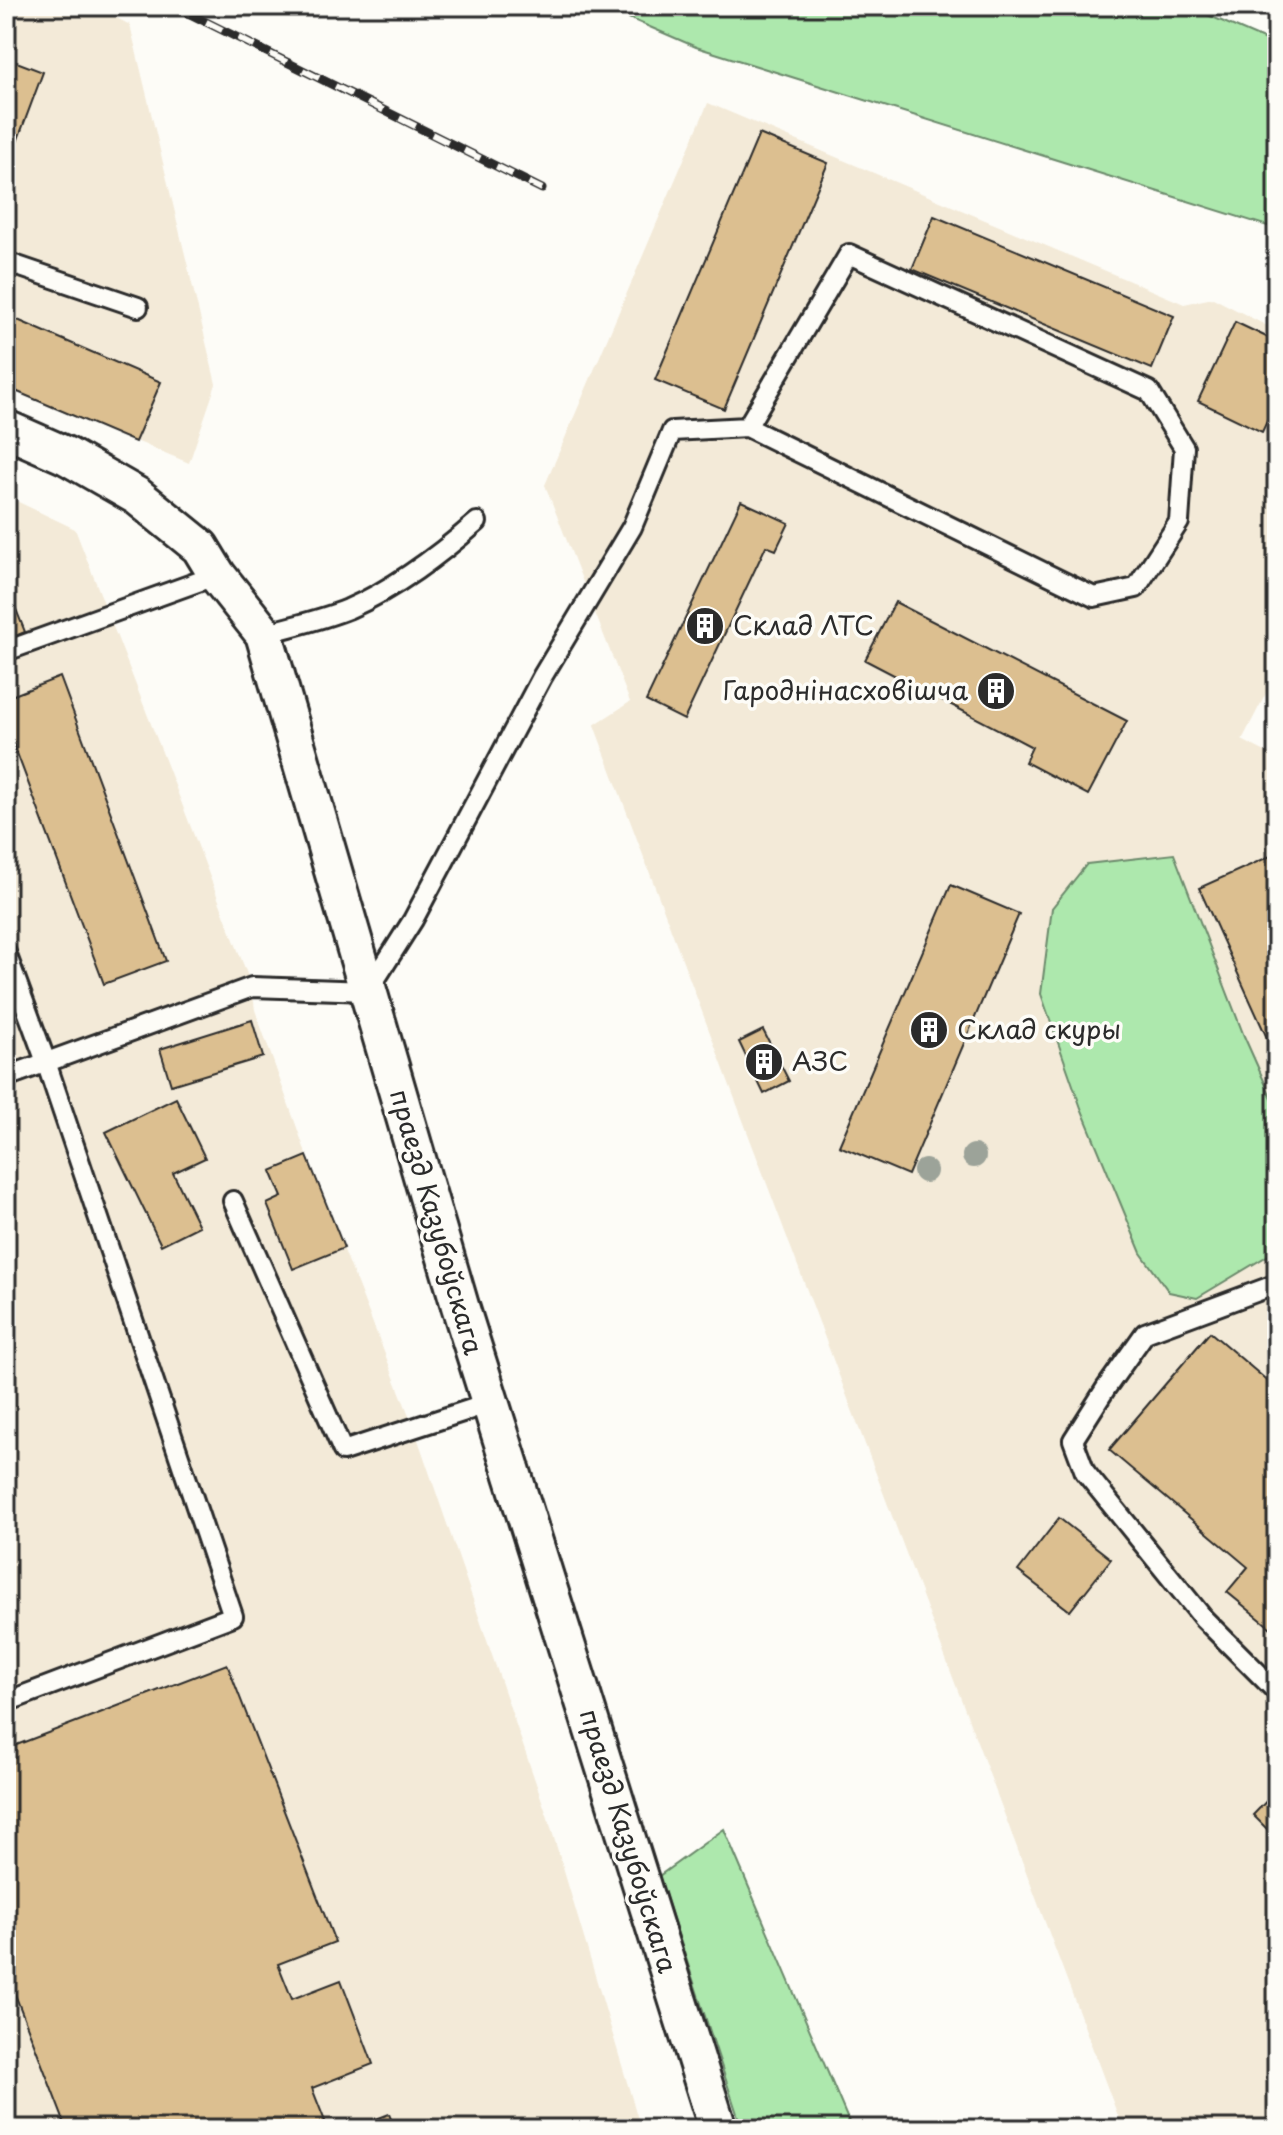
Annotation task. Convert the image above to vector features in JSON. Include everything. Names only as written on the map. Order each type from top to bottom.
[{"type":"street","name":"праезд Казубоўскага","points":[[6,429],[67,456],[137,496],[200,547],[217,575],[264,634],[490,1403],[718,2129]]},
{"type":"lane","points":[[6,1077],[252,987],[368,991],[413,920],[542,677],[632,527],[672,431],[747,427],[1094,597],[1136,588],[1179,522],[1184,448],[1149,391],[849,254],[747,427]]},
{"type":"lane","points":[[6,262],[138,307]]},
{"type":"lane","points":[[264,634],[345,610],[381,593],[443,552],[477,522]]},
{"type":"lane","points":[[6,651],[217,575]]},
{"type":"lane","points":[[6,953],[46,1062],[233,1616],[6,1702]]},
{"type":"lane","points":[[233,1201],[343,1451],[490,1403]]},
{"type":"lane","points":[[1277,1284],[1145,1333],[1073,1440],[1085,1472],[1134,1534],[1204,1619],[1277,1692]]},
{"type":"shaded area","points":[[6,6],[94,6],[130,25],[216,384],[189,463],[6,387]]},
{"type":"shaded area","points":[[708,103],[1184,304],[1213,298],[1277,331],[1277,466],[1268,489],[1277,510],[1277,672],[1242,740],[1277,758],[1277,2129],[1123,2129],[594,725],[630,702],[545,485]]},
{"type":"shaded area","points":[[6,496],[75,529],[169,770],[252,987],[255,1010],[307,1156],[414,1428],[549,1821],[641,2129],[6,2129]]},
{"type":"green space","points":[[601,6],[1187,6],[1277,45],[1277,229],[696,47]]},
{"type":"green space","points":[[1174,854],[1244,1036],[1277,1110],[1277,1250],[1197,1298],[1169,1292],[1141,1253],[1081,1108],[1041,994],[1052,908],[1087,864]]},
{"type":"green space","points":[[724,1829],[852,2129],[742,2129],[659,1876]]},
{"type":"building","points":[[6,58],[43,72],[8,166],[6,165]]},
{"type":"building","points":[[759,134],[828,163],[724,409],[655,380]]},
{"type":"building","points":[[934,216],[1174,316],[1152,369],[912,269]]},
{"type":"building","points":[[6,315],[161,382],[135,442],[6,387]]},
{"type":"building","points":[[1235,322],[1277,342],[1277,400],[1262,432],[1198,401]]},
{"type":"building","name":"Склад ЛТС","points":[[741,501],[789,523],[776,550],[766,546],[684,720],[646,701]]},
{"type":"building","points":[[6,584],[25,632],[6,640]]},
{"type":"building","name":"Гароднінасховішча","points":[[895,602],[1127,721],[1088,795],[1025,762],[1032,747],[865,660]]},
{"type":"building","points":[[60,677],[166,961],[104,984],[6,724],[6,698]]},
{"type":"building","points":[[1277,853],[1277,1060],[1199,888]]},
{"type":"building","name":"Склад скуры","points":[[951,885],[1019,914],[908,1175],[839,1146]]},
{"type":"building","points":[[252,1020],[263,1057],[171,1085],[160,1049]]},
{"type":"building","name":"АЗС","points":[[763,1030],[789,1081],[764,1094],[739,1042]]},
{"type":"building","points":[[176,1098],[205,1158],[173,1173],[199,1226],[161,1245],[106,1132]]},
{"type":"building","points":[[307,1156],[344,1248],[293,1269],[267,1204],[282,1197],[271,1171]]},
{"type":"building","points":[[1210,1332],[1277,1389],[1277,1633],[1227,1592],[1248,1567],[1109,1450]]},
{"type":"building","points":[[1059,1518],[1111,1559],[1070,1611],[1018,1571]]},
{"type":"building","points":[[227,1664],[335,1942],[278,1964],[292,1999],[341,1980],[373,2064],[312,2088],[328,2129],[67,2129],[6,1971],[6,1749]]},
{"type":"building","points":[[1277,1790],[1277,1839],[1253,1815]]},
{"type":"building","points":[[389,2114],[395,2129],[350,2129]]},
{"type":"railway","points":[[174,6],[542,189]]},
{"type":"place","name":"Склад ЛТС","points":[[705,626]]},
{"type":"place","name":"Гароднінасховішча","points":[[996,691]]},
{"type":"place","name":"Склад скуры","points":[[929,1030]]},
{"type":"place","name":"АЗС","points":[[764,1062]]}]
